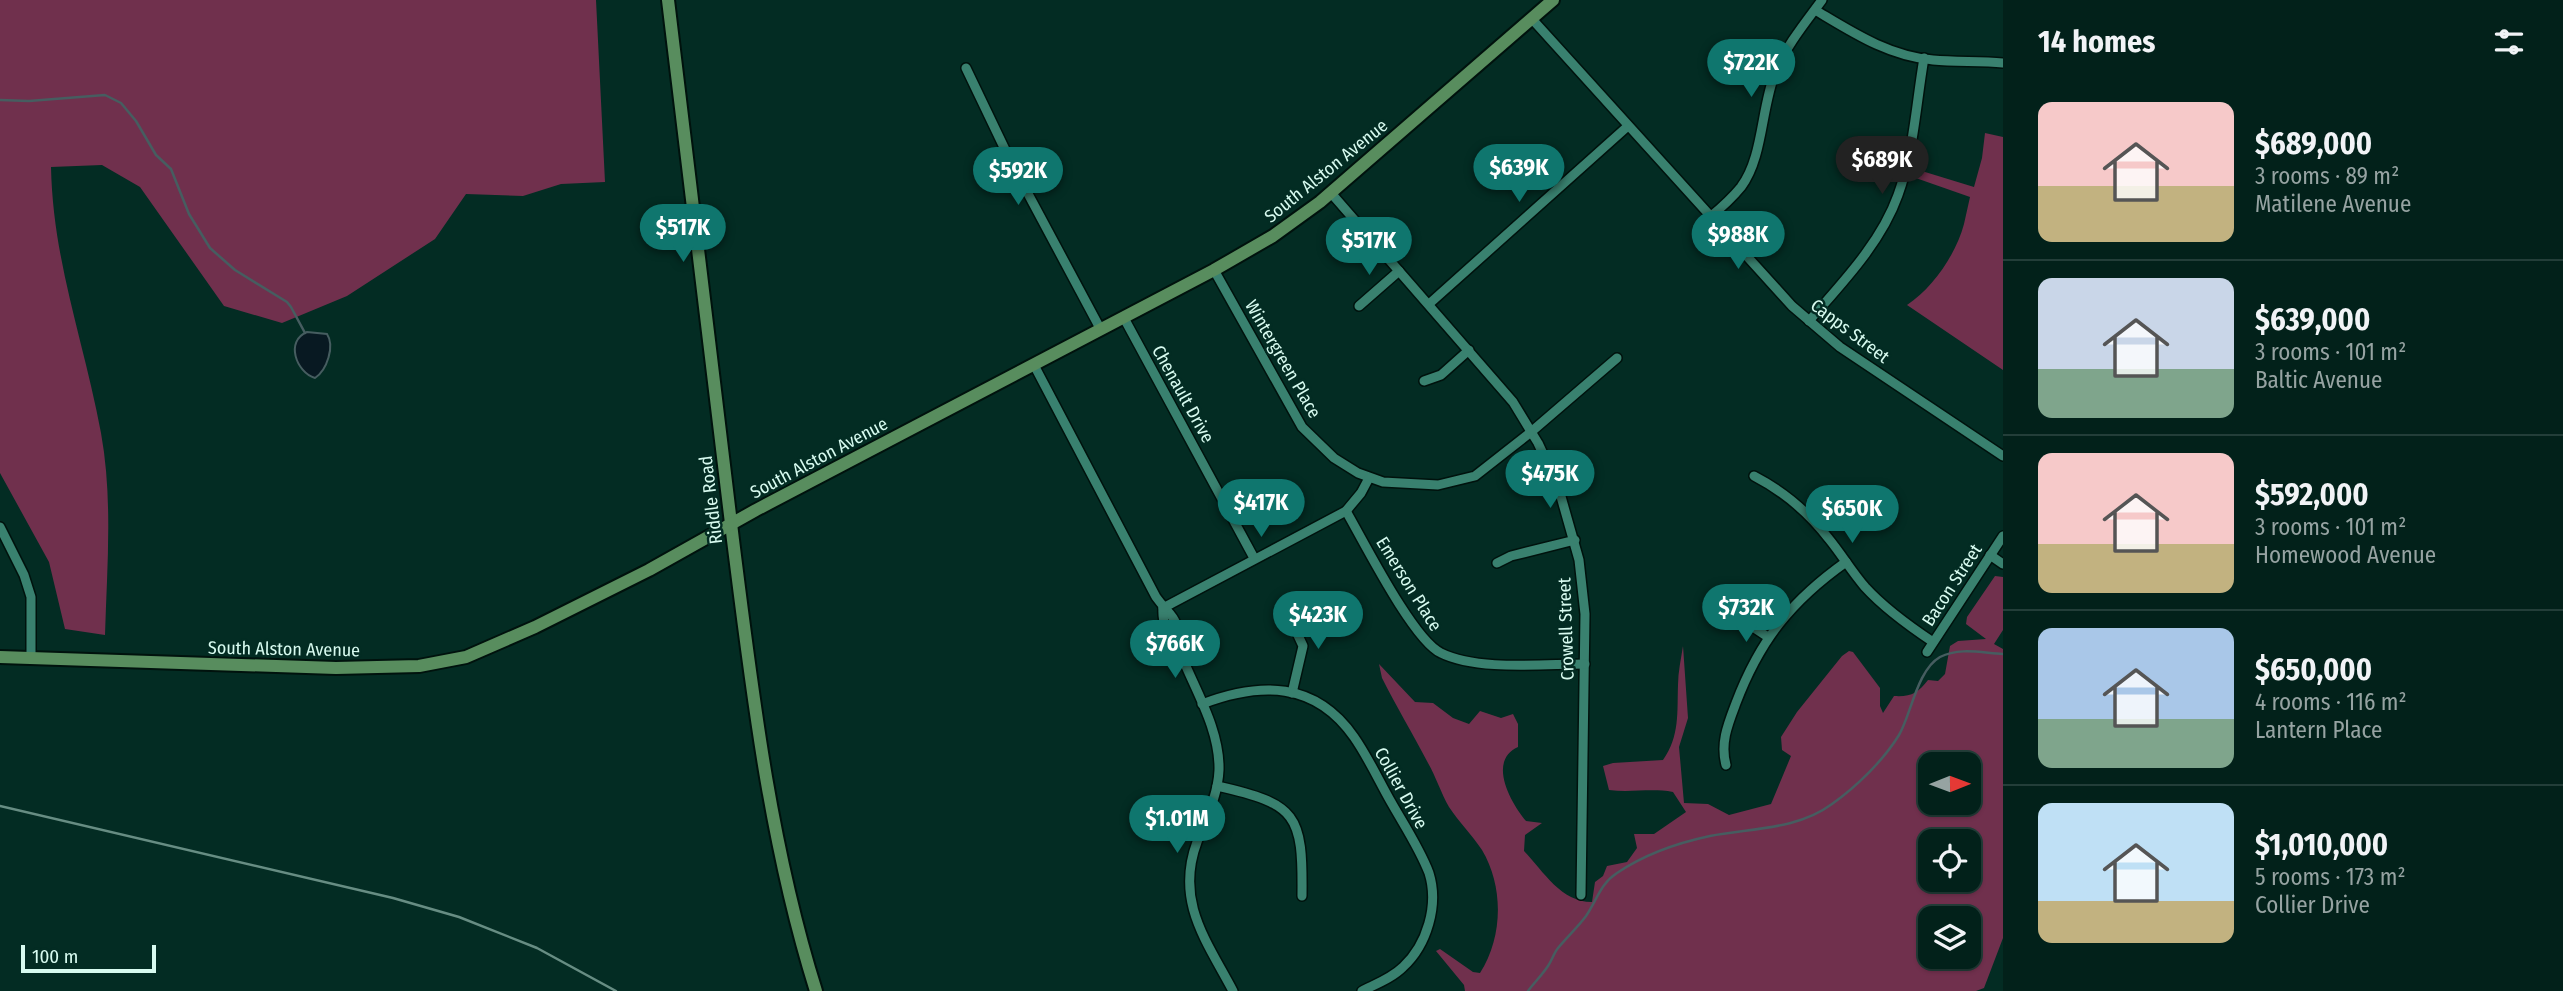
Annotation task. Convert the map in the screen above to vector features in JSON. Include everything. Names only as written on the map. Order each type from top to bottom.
[{"type":"street","name":"Riddle Road","points":[[668,0],[732,525],[764,758],[788,887],[816,991]]},
{"type":"street","name":"South Alston Avenue","points":[[0,657],[336,668],[419,666],[476,653],[649,570],[1214,270],[1273,236],[1331,193],[1553,0]]},
{"type":"street","points":[[1710,217],[1741,187],[1750,171],[1774,75],[1798,32],[1822,0]]},
{"type":"street","points":[[1815,10],[1862,39],[1886,49],[1924,58],[2003,63]]},
{"type":"street","name":"Capps Street","points":[[1532,19],[1766,280],[1809,321],[1840,347],[2003,456]]},
{"type":"street","points":[[1809,321],[1873,243],[1894,207],[1907,163],[1924,58]]},
{"type":"street","points":[[966,68],[1011,162],[1101,330]]},
{"type":"street","points":[[1429,304],[1628,126]]},
{"type":"street","name":"Crowell Street","points":[[1331,193],[1513,402],[1558,486],[1574,540],[1583,588],[1585,664],[1581,895]]},
{"type":"street","name":"Wintergreen Place","points":[[1214,270],[1301,426],[1334,458],[1369,478],[1383,482],[1438,485],[1475,476],[1617,358]]},
{"type":"street","points":[[1359,306],[1399,271]]},
{"type":"street","name":"Chenault Drive","points":[[1124,318],[1254,558]]},
{"type":"street","points":[[1424,381],[1441,375],[1469,350]]},
{"type":"street","points":[[1034,365],[1163,608],[1163,620],[1168,634],[1177,644],[1202,704],[1217,750],[1217,786],[1192,857],[1188,887],[1195,918],[1233,991]]},
{"type":"street","points":[[1754,477],[1777,489],[1798,506],[1822,530],[1866,588],[1910,627],[1933,642]]},
{"type":"street","points":[[1163,608],[1346,511],[1369,478]]},
{"type":"street","name":"Emerson Place","points":[[1346,511],[1403,610],[1420,635],[1439,653],[1480,664],[1585,664]]},
{"type":"street","points":[[0,527],[32,597],[31,658]]},
{"type":"street","name":"Bacon Street","points":[[1927,652],[2003,536]]},
{"type":"street","points":[[1497,564],[1511,556],[1574,540]]},
{"type":"street","points":[[1990,555],[2003,564]]},
{"type":"street","points":[[1726,765],[1723,742],[1730,717],[1748,673],[1768,637],[1805,593],[1846,562]]},
{"type":"street","points":[[1733,614],[1768,637]]},
{"type":"street","points":[[1287,625],[1296,631],[1303,646],[1293,693]]},
{"type":"street","name":"Collier Drive","points":[[1202,704],[1244,690],[1268,689],[1293,693],[1324,707],[1355,739],[1416,848],[1431,882],[1432,901],[1424,938],[1416,953],[1396,972],[1362,991]]},
{"type":"street","points":[[1217,786],[1259,796],[1287,813],[1299,834],[1302,846],[1302,896]]},
{"type":"shaded area","points":[[0,0],[596,0],[605,182],[561,184],[523,196],[466,194],[435,239],[347,296],[282,323],[224,306],[140,187],[102,165],[51,167],[57,236],[63,269],[105,458],[108,534],[105,635],[65,629],[49,562],[0,473]]},
{"type":"shaded area","points":[[1985,133],[2003,137],[2003,370],[1907,305],[1926,289],[1949,258],[1964,224],[1970,197],[1910,176],[1912,168],[1974,187]]},
{"type":"shaded area","points":[[1995,576],[2003,577],[2003,630],[1994,644],[2003,649],[2003,938],[1984,988],[1976,991],[1465,991],[1464,985],[1436,951],[1440,949],[1473,972],[1480,973],[1488,959],[1497,928],[1494,880],[1482,850],[1446,802],[1431,768],[1382,678],[1379,664],[1415,702],[1433,703],[1453,718],[1469,724],[1480,711],[1501,718],[1513,714],[1518,724],[1518,747],[1509,753],[1504,762],[1505,782],[1514,804],[1526,821],[1542,823],[1525,835],[1524,851],[1562,891],[1581,901],[1592,902],[1595,882],[1603,876],[1607,866],[1627,862],[1637,848],[1634,834],[1654,834],[1686,812],[1673,792],[1609,790],[1603,766],[1663,760],[1675,733],[1678,675],[1683,646],[1688,718],[1679,747],[1684,803],[1708,804],[1729,815],[1771,804],[1791,756],[1782,750],[1781,737],[1797,712],[1842,656],[1849,651],[1853,652],[1880,688],[1880,706],[1883,713],[1894,696],[1914,693],[1928,680],[1938,681],[1945,674],[1950,646],[1958,641],[1986,639],[1966,624],[1967,617]]},
{"type":"water","points":[[307,332],[327,334],[329,339],[328,358],[315,378],[303,370],[296,356],[296,342]]},
{"type":"waterway","points":[[0,100],[29,101],[105,95],[121,103],[136,121],[156,155],[171,169],[189,214],[210,248],[235,270],[287,302],[305,333]]},
{"type":"waterway","points":[[1528,991],[1558,948],[1586,916],[1611,877],[1650,855],[1685,842],[1773,827],[1818,813],[1860,782],[1893,745],[1920,682],[1932,663],[1955,652],[2003,654]]},
{"type":"railway","points":[[0,806],[393,898],[459,917],[537,948],[616,991]]}]
